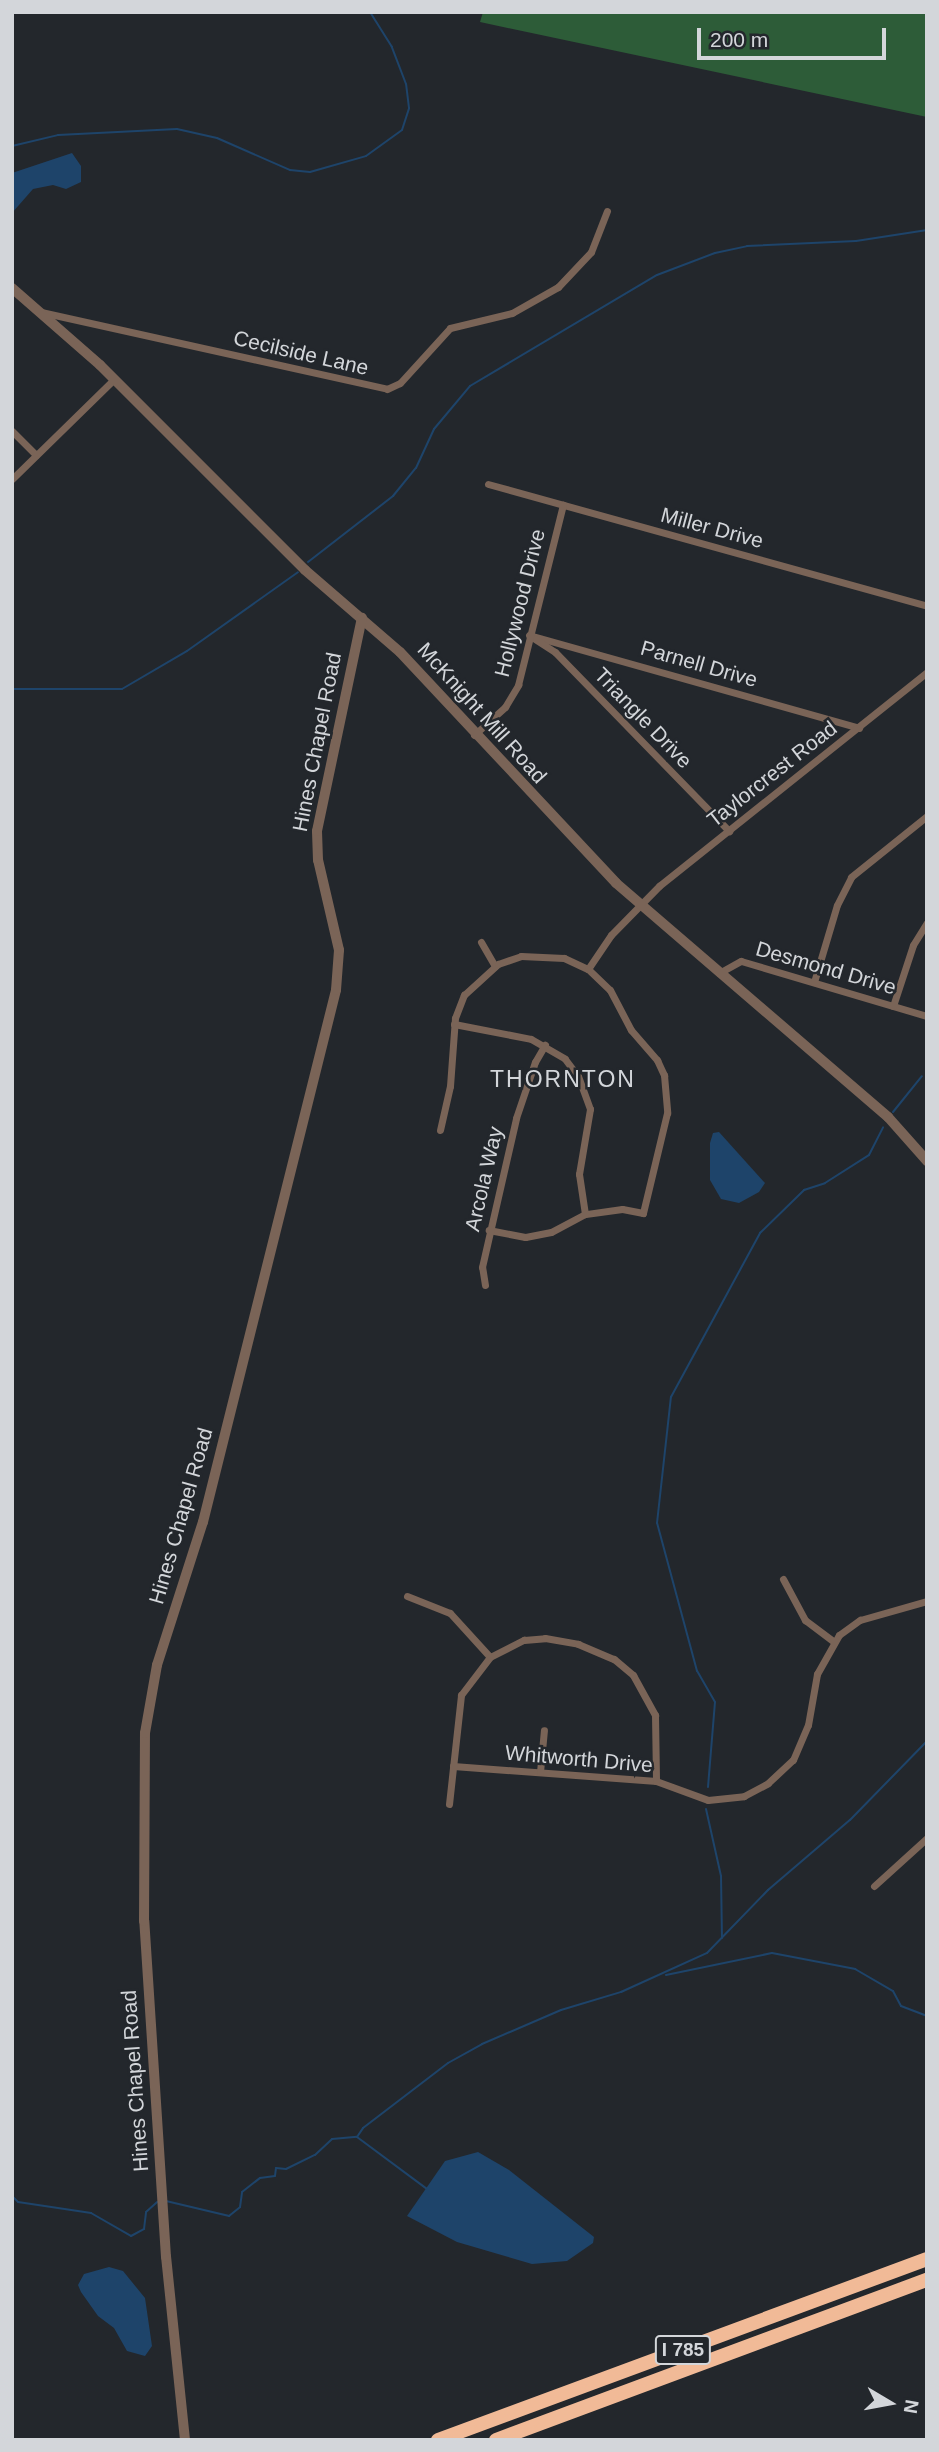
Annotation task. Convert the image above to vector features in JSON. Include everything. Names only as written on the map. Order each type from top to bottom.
[{"type":"highway","name":"I 785","points":[[438,2440],[927,2259]]},
{"type":"highway","name":"I 785","points":[[496,2440],[927,2280]]},
{"type":"street","name":"Cecilside Lane","points":[[40,312],[387,389],[400,383],[450,328],[512,313],[558,287],[592,252],[607,211]]},
{"type":"street","name":"McKnight Mill Road","points":[[12,288],[114,379],[290,556],[400,652],[474,735],[639,904],[888,1117],[927,1161]]},
{"type":"street","points":[[12,479],[114,379]]},
{"type":"street","points":[[12,430],[36,455]]},
{"type":"street","name":"Miller Drive","points":[[488,485],[927,606]]},
{"type":"street","name":"Hollywood Drive","points":[[474,735],[515,693],[563,505]]},
{"type":"street","name":"Hines Chapel Road","points":[[185,2440],[162,2201],[144,1922],[142,1791],[146,1722],[157,1665],[208,1503],[337,990],[339,950],[317,860],[317,831],[362,618]]},
{"type":"street","name":"Parnell Drive","points":[[529,635],[859,728]]},
{"type":"street","name":"Triangle Drive","points":[[529,635],[555,652],[729,831]]},
{"type":"street","name":"Taylorcrest Road","points":[[588,968],[639,904],[927,672]]},
{"type":"street","points":[[814,982],[837,905],[851,877],[927,816]]},
{"type":"street","points":[[893,1006],[913,945],[927,923]]},
{"type":"street","points":[[481,942],[495,966]]},
{"type":"street","points":[[440,1130],[452,1076],[454,1024],[464,995],[495,966],[539,954],[588,968],[610,990],[631,1030],[664,1075],[666,1122],[643,1213],[622,1209],[585,1214],[551,1232],[525,1237],[489,1230]]},
{"type":"street","name":"Desmond Drive","points":[[719,973],[740,961],[927,1016]]},
{"type":"street","points":[[454,1024],[545,1045],[565,1059],[586,1093],[590,1120],[579,1174],[585,1214]]},
{"type":"street","name":"Arcola Way","points":[[485,1285],[482,1267],[516,1118],[534,1062],[545,1045]]},
{"type":"street","points":[[783,1579],[805,1620],[834,1642]]},
{"type":"street","points":[[407,1596],[450,1613],[490,1657]]},
{"type":"street","name":"Whitworth Drive","points":[[453,1766],[656,1782],[720,1800],[757,1791],[782,1772],[801,1745],[817,1674],[834,1642],[860,1620],[927,1601]]},
{"type":"street","points":[[449,1804],[461,1695],[490,1657],[524,1640],[545,1638],[614,1659],[633,1675],[656,1715],[656,1782]]},
{"type":"street","points":[[540,1772],[544,1730]]},
{"type":"street","points":[[874,1886],[927,1838]]},
{"type":"green space","points":[[483,12],[927,12],[927,117],[480,22]]},
{"type":"water","points":[[72,153],[81,166],[81,182],[66,189],[53,185],[33,189],[12,213],[12,173]]},
{"type":"water","points":[[719,1132],[765,1183],[759,1192],[739,1203],[721,1199],[710,1180],[710,1143],[713,1133]]},
{"type":"water","points":[[478,2152],[509,2170],[594,2237],[593,2243],[567,2261],[532,2264],[457,2242],[407,2216],[445,2161]]},
{"type":"water","points":[[109,2267],[123,2271],[145,2298],[152,2346],[145,2356],[127,2351],[114,2328],[98,2316],[78,2285],[84,2274]]},
{"type":"waterway","points":[[12,146],[58,135],[177,129],[217,138],[290,170],[310,172],[366,156],[402,130],[409,108],[406,84],[392,47],[370,12]]},
{"type":"waterway","points":[[308,562],[393,496],[416,468],[434,429],[470,386],[657,275],[715,253],[747,246],[856,241],[927,230]]},
{"type":"waterway","points":[[12,689],[122,689],[187,651],[298,572]]},
{"type":"waterway","points":[[893,1112],[922,1076]]},
{"type":"waterway","points":[[708,1787],[715,1702],[697,1671],[657,1523],[671,1397],[760,1233],[804,1190],[825,1183],[869,1155],[883,1127]]},
{"type":"waterway","points":[[357,2137],[363,2128],[448,2063],[482,2044],[561,2010],[621,1992],[707,1953],[768,1890],[850,1820],[927,1741]]},
{"type":"waterway","points":[[706,1809],[721,1876],[722,1938]]},
{"type":"waterway","points":[[666,1975],[772,1953],[855,1969],[893,1991],[901,2006],[927,2016]]},
{"type":"waterway","points":[[166,2201],[229,2216],[240,2207],[242,2192],[260,2178],[275,2176],[276,2168],[286,2169],[315,2155],[332,2139],[357,2137],[427,2189]]},
{"type":"waterway","points":[[12,2196],[18,2202],[91,2213],[131,2236],[144,2229],[146,2212],[157,2202]]},
{"type":"district","name":"THORNTON","points":[[563,1079]]}]
